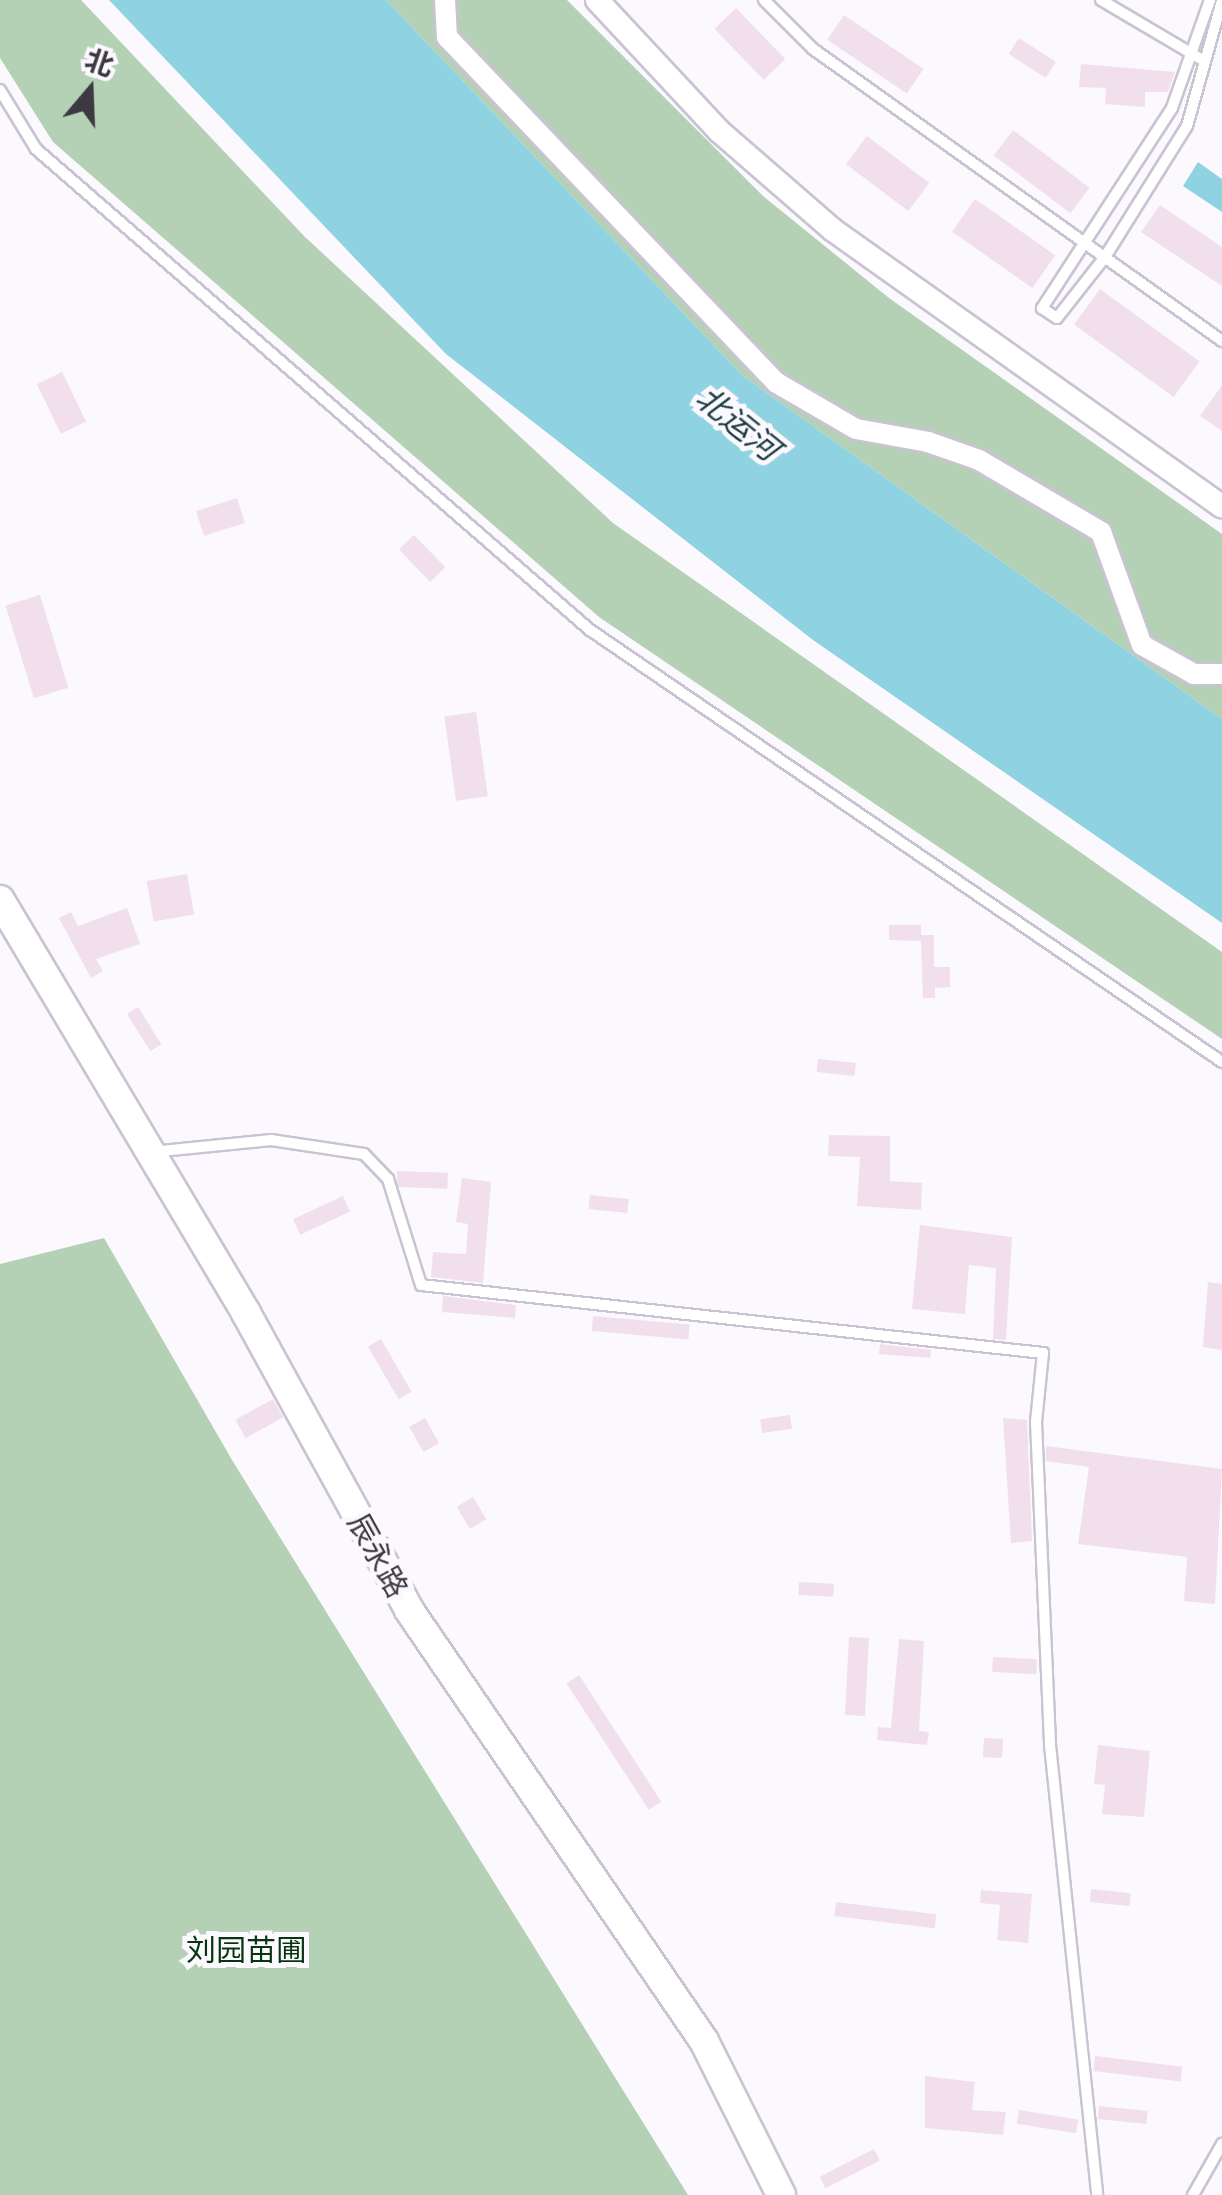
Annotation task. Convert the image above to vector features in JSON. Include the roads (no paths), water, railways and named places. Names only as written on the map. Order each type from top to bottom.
[{"type":"main road","name":"辰永路","points":[[0,900],[150,1152],[408,1610],[704,2041],[781,2195]]},
{"type":"street","points":[[444,0],[448,36],[777,383],[856,429],[928,442],[979,460],[1101,532],[1142,645],[1194,674],[1222,674]]},
{"type":"street","points":[[597,0],[718,131],[820,220],[1222,506]]},
{"type":"lane","points":[[764,0],[813,50],[1222,341]]},
{"type":"lane","points":[[1101,0],[1199,58]]},
{"type":"lane","points":[[1210,0],[1199,58],[1187,126],[1105,257],[1057,318],[1042,308],[1172,108],[1199,58],[1222,0]]},
{"type":"lane","points":[[0,90],[36,149],[590,630],[1222,1062]]},
{"type":"lane","points":[[150,1152],[271,1140],[364,1154],[388,1179],[421,1285],[1043,1352],[1036,1422],[1050,1745],[1097,2195]]},
{"type":"lane","points":[[1194,2195],[1222,2144]]},
{"type":"water","name":"北运河","points":[[109,0],[386,0],[743,376],[1222,719],[1222,923],[813,640],[446,354]]},
{"type":"water","points":[[1198,162],[1222,179],[1222,212],[1183,186]]},
{"type":"park label","name":"刘园苗圃","points":[[246,1949]]}]
